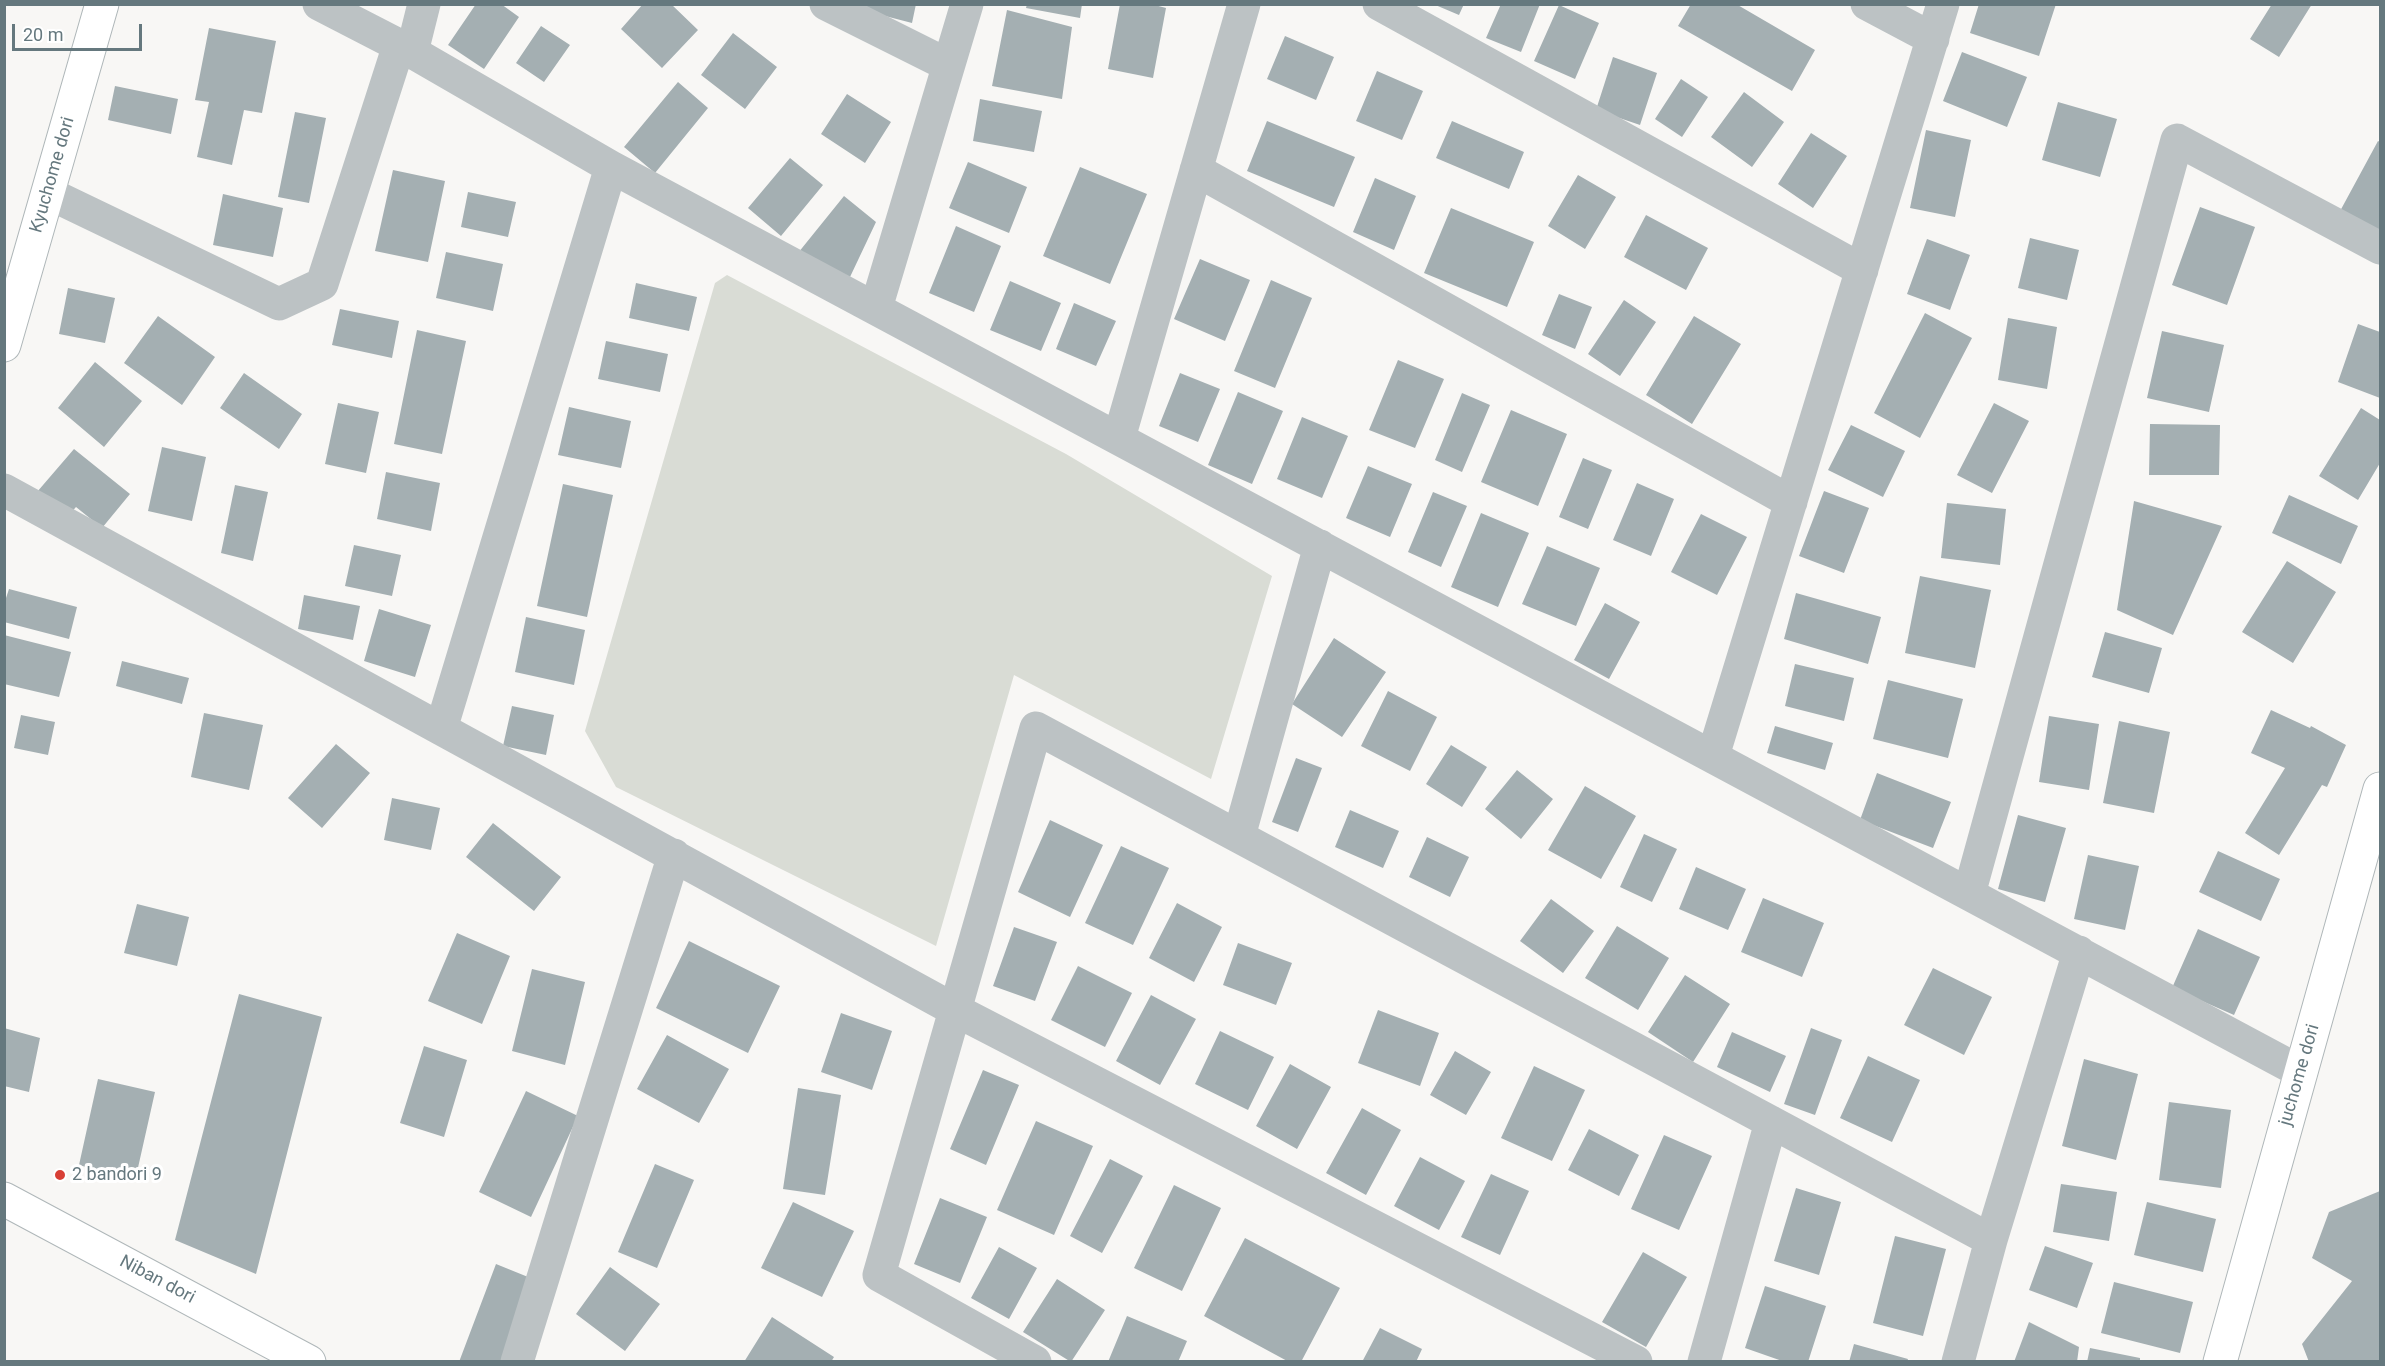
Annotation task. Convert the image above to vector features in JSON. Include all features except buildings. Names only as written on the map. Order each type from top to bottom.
[{"type":"street","name":"Kyuchome dori","points":[[4,345],[102,4]]},
{"type":"street","points":[[319,4],[406,49],[611,166],[2301,1071]]},
{"type":"street","points":[[48,193],[279,304],[322,284],[424,4]]},
{"type":"street","points":[[826,4],[948,65]]},
{"type":"street","points":[[876,308],[967,4]]},
{"type":"street","points":[[1119,438],[1244,4]]},
{"type":"street","points":[[1379,4],[1862,270]]},
{"type":"street","points":[[1867,4],[1933,39]]},
{"type":"street","points":[[1713,756],[1943,4]]},
{"type":"street","points":[[1969,894],[2177,140],[2380,248]]},
{"type":"street","points":[[441,729],[611,166]]},
{"type":"street","points":[[1196,170],[1791,501]]},
{"type":"street","points":[[4,490],[955,1010],[1636,1362]]},
{"type":"street","points":[[1239,836],[1320,546]]},
{"type":"street","points":[[1035,1362],[879,1275],[1036,728],[1991,1240]]},
{"type":"street","name":"juchome dori","points":[[2220,1362],[2380,789]]},
{"type":"street","points":[[517,1362],[674,855]]},
{"type":"street","points":[[1958,1362],[1991,1240],[2079,952]]},
{"type":"street","points":[[1704,1362],[1771,1122]]},
{"type":"street","name":"Niban dori","points":[[4,1199],[266,1351],[309,1362]]},
{"type":"shaded area","points":[[727,275],[1066,454],[1272,576],[1211,779],[1014,675],[936,946],[616,787],[585,731],[715,283]]},
{"type":"place","name":"2 bandori 9","points":[[60,1175]]}]
